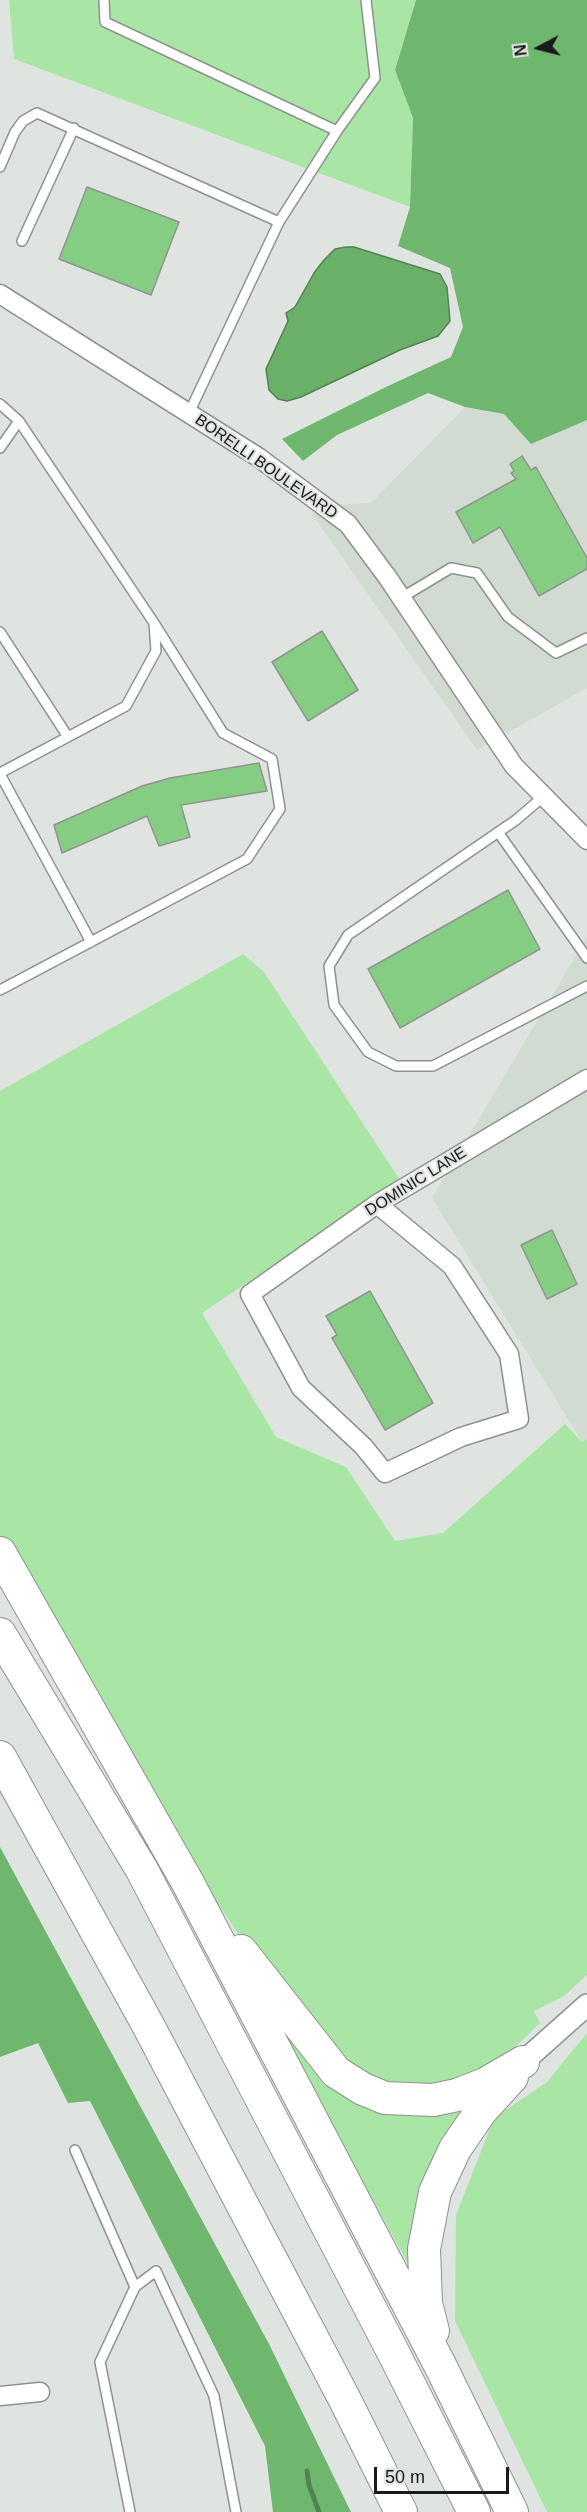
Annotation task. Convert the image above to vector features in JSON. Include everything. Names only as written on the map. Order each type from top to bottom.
[{"type":"highway","points":[[0,1553],[188,1883],[441,2367],[512,2512]]},
{"type":"highway","points":[[0,1634],[142,1870],[474,2512]]},
{"type":"highway","points":[[0,1757],[148,2025],[344,2398],[400,2512]]},
{"type":"highway","points":[[188,1883],[336,2072],[363,2089],[385,2098],[433,2100],[457,2095],[485,2084],[523,2062]]},
{"type":"highway","points":[[441,2367],[426,2303],[424,2249],[435,2192],[455,2149],[481,2111],[506,2086],[523,2062]]},
{"type":"street","name":"BORELLI BOULEVARD","points":[[0,294],[258,457],[348,524],[401,598],[514,766],[587,840]]},
{"type":"street","name":"DOMINIC LANE","points":[[377,1204],[452,1266],[509,1354],[519,1419],[461,1437],[385,1473],[363,1446],[301,1388],[250,1294],[377,1204],[587,1079]]},
{"type":"street","points":[[523,2062],[587,2005]]},
{"type":"street","points":[[0,2396],[40,2392]]},
{"type":"lane","points":[[104,0],[105,22],[337,131]]},
{"type":"lane","points":[[189,413],[279,222],[337,131],[375,78],[366,0]]},
{"type":"lane","points":[[0,167],[15,132],[23,121],[37,113],[279,222]]},
{"type":"lane","points":[[22,241],[74,128]]},
{"type":"lane","points":[[0,404],[19,421],[154,624],[223,733],[272,759],[280,809],[247,859],[0,990]]},
{"type":"lane","points":[[0,448],[19,421]]},
{"type":"lane","points":[[401,598],[451,568],[477,573],[508,618],[556,653],[587,638]]},
{"type":"lane","points":[[91,942],[0,774],[126,706],[156,651],[154,624]]},
{"type":"lane","points":[[0,632],[68,737]]},
{"type":"lane","points":[[544,796],[498,832],[348,935],[329,966],[334,1005],[368,1052],[396,1066],[433,1066],[587,986]]},
{"type":"lane","points":[[498,832],[587,958]]},
{"type":"lane","points":[[75,2150],[135,2288]]},
{"type":"lane","points":[[130,2512],[100,2362],[135,2288],[156,2271],[214,2396],[236,2512]]},
{"type":"shaded area","points":[[9,0],[416,0],[395,70],[413,118],[410,207],[14,59]]},
{"type":"shaded area","points":[[416,0],[587,0],[587,420],[531,444],[504,414],[465,407],[428,393],[337,435],[303,461],[282,439],[451,357],[463,327],[450,268],[398,246],[410,207],[413,118],[395,70]]},
{"type":"shaded area","points":[[354,247],[440,274],[447,287],[450,321],[438,336],[400,350],[301,397],[287,401],[278,399],[269,390],[266,369],[288,321],[286,313],[295,307],[324,260],[335,249]]},
{"type":"shaded area","points":[[465,407],[504,414],[531,443],[587,420],[587,688],[477,750],[312,514],[329,505],[371,503]]},
{"type":"shaded area","points":[[587,937],[587,1439],[582,1442],[432,1198]]},
{"type":"shaded area","points":[[243,954],[264,972],[400,1180],[202,1313],[276,1437],[346,1467],[395,1541],[443,1533],[565,1424],[582,1442],[587,1439],[587,1975],[564,1996],[534,2011],[540,2023],[496,2066],[445,2090],[374,2081],[340,2062],[265,1975],[177,1841],[0,1543],[0,1091]]},
{"type":"shaded area","points":[[0,1847],[269,2344],[351,2512],[273,2512],[265,2446],[90,2101],[68,2103],[38,2043],[0,2057]]},
{"type":"shaded area","points":[[280,2030],[386,2113],[468,2107],[429,2166],[408,2264]]},
{"type":"shaded area","points":[[587,2033],[587,2512],[547,2512],[455,2321],[456,2215],[494,2118],[547,2082]]},
{"type":"building","points":[[87,187],[179,222],[151,295],[59,259]]},
{"type":"building","points":[[522,456],[531,470],[536,467],[587,558],[587,569],[539,596],[500,527],[473,543],[456,512],[516,479],[511,473],[514,471],[510,464]]},
{"type":"building","points":[[322,631],[358,690],[308,721],[272,662]]},
{"type":"building","points":[[259,763],[267,791],[181,805],[190,837],[159,846],[147,816],[62,853],[54,825],[142,786],[170,778]]},
{"type":"building","points":[[508,890],[540,949],[400,1028],[368,969]]},
{"type":"building","points":[[552,1230],[577,1284],[547,1299],[521,1245]]},
{"type":"building","points":[[370,1291],[433,1403],[385,1430],[332,1338],[337,1335],[326,1316]]},
{"type":"waterway","points":[[307,2471],[309,2485],[319,2512]]}]
